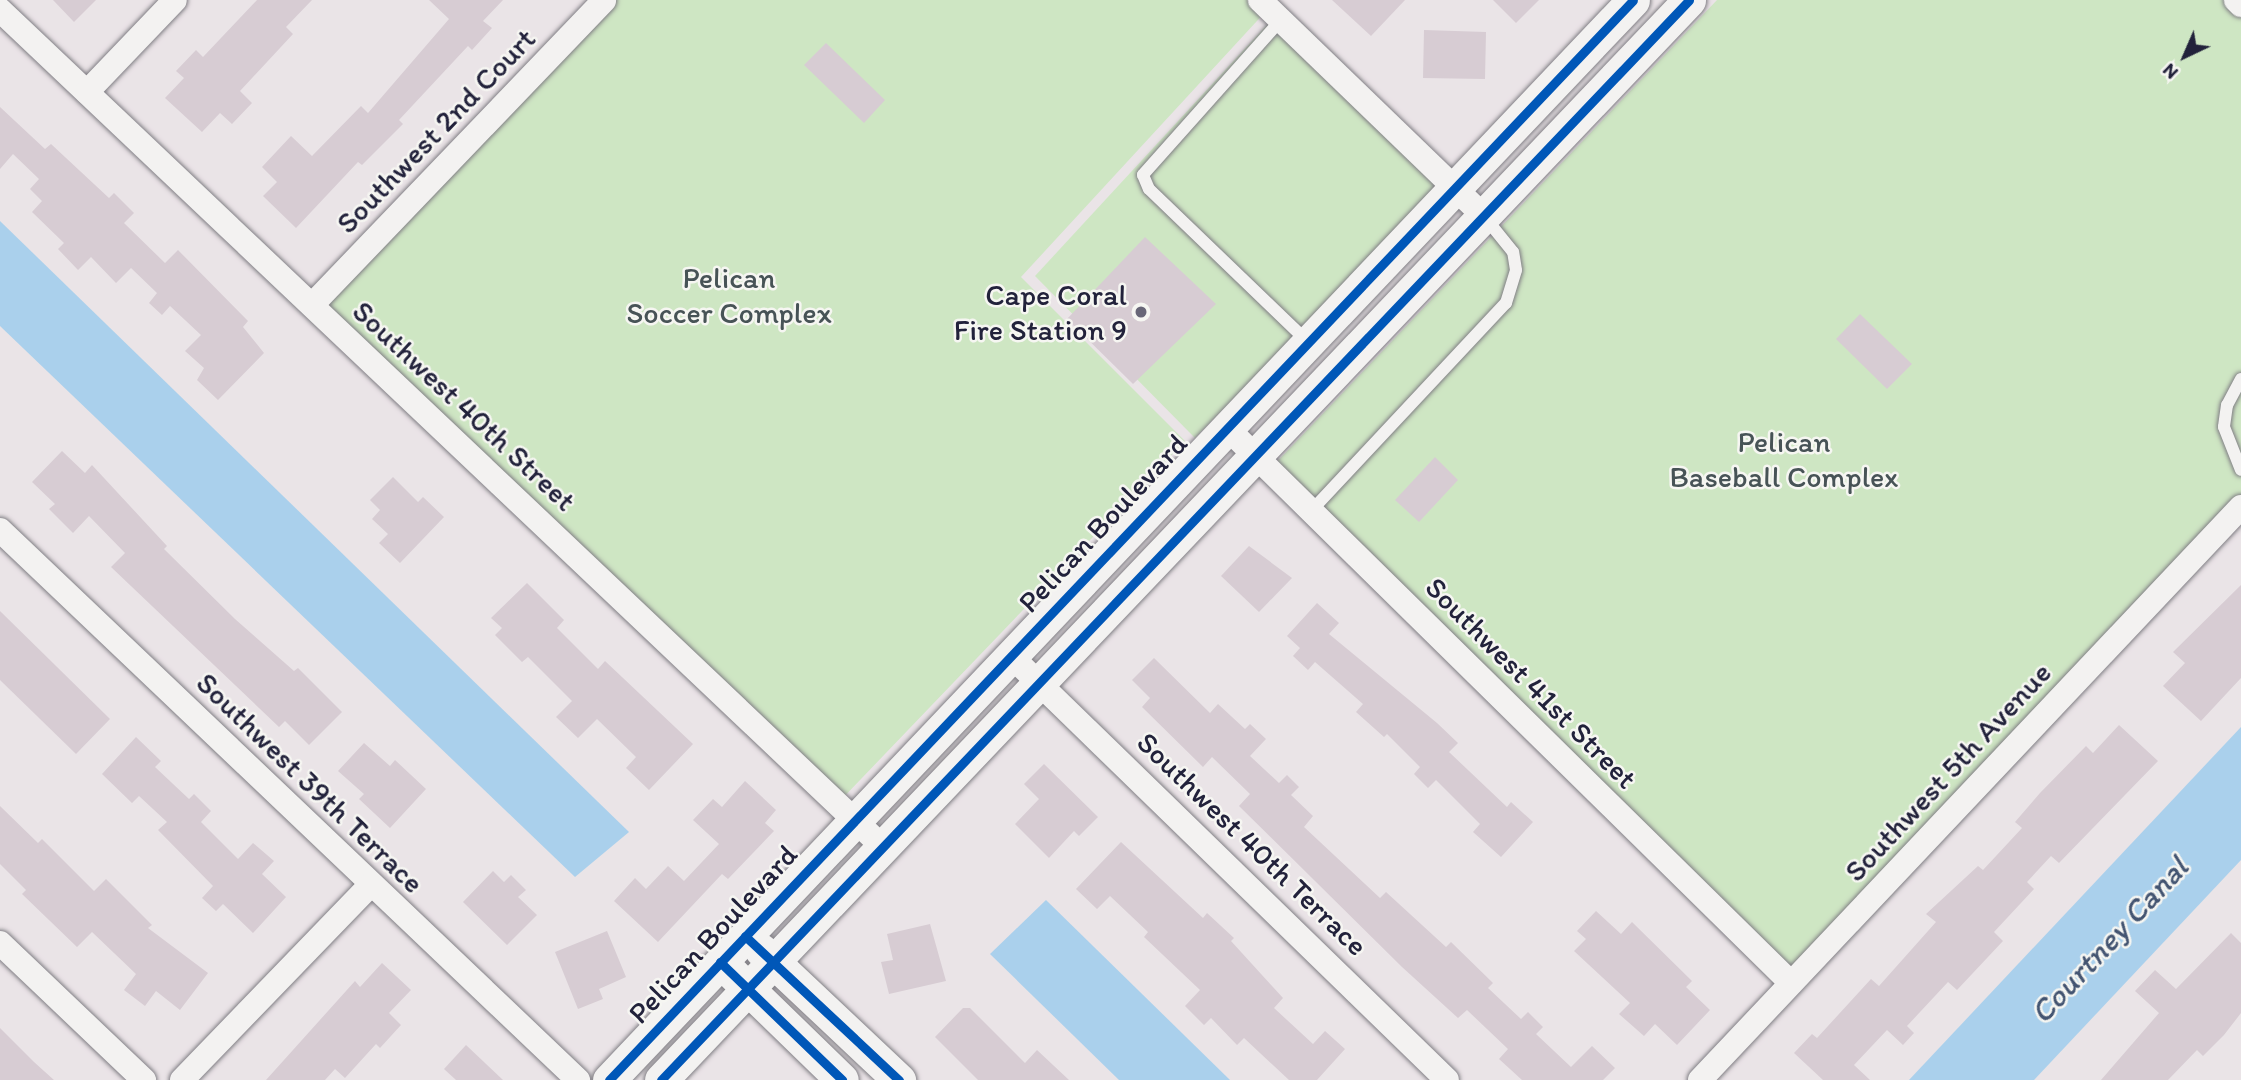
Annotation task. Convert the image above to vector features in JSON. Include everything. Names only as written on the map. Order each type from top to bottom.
[{"type":"street","points":[[87,92],[175,0]]},
{"type":"street","name":"Southwest 2nd Court","points":[[312,305],[604,0]]},
{"type":"street","points":[[1260,0],[1484,216]]},
{"type":"street","name":"Pelican Boulevard","points":[[609,1080],[1227,428],[1310,344],[1633,0]]},
{"type":"street","name":"Pelican Boulevard","points":[[661,1080],[1689,0]]},
{"type":"street","points":[[2236,0],[2241,5]]},
{"type":"street","name":"Southwest 40th Street","points":[[0,10],[884,848]]},
{"type":"street","name":"Southwest 41st Street","points":[[1227,428],[1791,983]]},
{"type":"street","name":"Southwest 5th Avenue","points":[[1700,1080],[2241,507]]},
{"type":"street","name":"Southwest 39th Terrace","points":[[0,530],[370,886],[578,1080]]},
{"type":"street","name":"Southwest 40th Terrace","points":[[1011,656],[1042,682],[1447,1080]]},
{"type":"street","points":[[182,1080],[370,886]]},
{"type":"street","points":[[745,936],[899,1080]]},
{"type":"street","points":[[0,943],[144,1080]]},
{"type":"street","points":[[720,962],[842,1080]]},
{"type":"lane","points":[[1280,20],[1143,175],[1149,189],[1310,344]]},
{"type":"lane","points":[[1312,510],[1506,303],[1516,270],[1513,252],[1484,216]]},
{"type":"lane","points":[[2241,379],[2227,405],[2224,426],[2241,470]]},
{"type":"green space","name":"Pelican Soccer Complex","points":[[605,0],[1259,0],[1268,9],[1021,277],[1185,441],[838,803],[312,305]]},
{"type":"green space","name":"Pelican Baseball Complex","points":[[1717,0],[2234,0],[2241,7],[2241,507],[1791,983],[1270,469]]},
{"type":"green space","points":[[1275,16],[1446,181],[1195,438],[1035,276]]},
{"type":"water","points":[[0,221],[629,832],[575,877],[0,326]]},
{"type":"water","name":"Courtney Canal","points":[[2241,727],[2241,860],[2034,1080],[1909,1080]]},
{"type":"water","points":[[1046,900],[1230,1080],[1119,1080],[990,954]]},
{"type":"building","points":[[53,0],[96,0],[74,22]]},
{"type":"building","points":[[257,0],[312,0],[286,27],[293,34],[240,91],[252,103],[232,124],[220,113],[202,132],[165,98],[184,78],[176,71],[196,50],[203,57]]},
{"type":"building","points":[[429,0],[503,0],[483,21],[492,28],[472,50],[468,46],[399,120],[403,124],[362,165],[358,162],[296,228],[263,196],[277,182],[262,167],[291,136],[312,156],[361,106],[368,113],[449,19]]},
{"type":"building","points":[[1332,0],[1405,0],[1371,36]]},
{"type":"building","points":[[1493,0],[1539,0],[1516,23]]},
{"type":"building","points":[[1424,30],[1486,32],[1485,79],[1423,78]]},
{"type":"building","points":[[826,43],[885,100],[864,123],[804,65]]},
{"type":"building","points":[[0,107],[45,149],[51,144],[109,198],[114,193],[134,213],[124,223],[165,263],[178,250],[248,321],[243,327],[264,353],[218,400],[197,380],[204,368],[185,351],[201,335],[170,306],[162,315],[149,303],[157,293],[131,268],[116,283],[91,257],[78,270],[58,249],[64,243],[32,212],[42,201],[30,189],[39,179],[13,154],[0,169]]},
{"type":"building","name":"Cape Coral Fire Station 9","points":[[1145,237],[1216,304],[1133,384],[1067,319]]},
{"type":"building","points":[[1860,314],[1912,364],[1887,389],[1836,339]]},
{"type":"building","points":[[62,451],[85,473],[92,465],[167,546],[164,549],[235,619],[294,671],[298,668],[342,712],[309,745],[285,721],[279,727],[111,567],[125,553],[89,516],[73,533],[49,509],[55,504],[32,482]]},
{"type":"building","points":[[1435,457],[1458,480],[1419,522],[1395,500]]},
{"type":"building","points":[[393,477],[418,502],[423,497],[444,517],[400,563],[379,543],[388,534],[372,519],[380,510],[370,500]]},
{"type":"building","points":[[1249,546],[1292,578],[1259,612],[1221,576]]},
{"type":"building","points":[[527,583],[564,620],[557,628],[598,669],[605,661],[693,744],[649,790],[626,768],[636,757],[597,719],[578,738],[556,717],[572,701],[528,657],[522,662],[495,635],[502,628],[491,618]]},
{"type":"building","points":[[2241,585],[2241,678],[2201,721],[2163,686],[2185,663],[2173,652]]},
{"type":"building","points":[[1317,603],[1339,623],[1329,634],[1437,723],[1458,743],[1449,752],[1507,807],[1511,802],[1533,822],[1501,857],[1473,832],[1480,824],[1436,780],[1428,788],[1414,774],[1420,767],[1387,734],[1384,737],[1356,712],[1363,704],[1315,662],[1308,670],[1293,656],[1300,648],[1287,636]]},
{"type":"building","points":[[0,611],[110,719],[76,754],[0,680]]},
{"type":"building","points":[[1154,658],[1210,713],[1218,704],[1245,729],[1250,724],[1266,739],[1250,756],[1279,783],[1287,775],[1299,787],[1291,795],[1313,816],[1304,827],[1380,898],[1386,892],[1446,947],[1451,942],[1493,983],[1488,988],[1521,1019],[1528,1012],[1543,1027],[1536,1034],[1571,1067],[1592,1046],[1615,1068],[1603,1080],[1522,1080],[1499,1059],[1508,1049],[1467,1010],[1458,1018],[1402,967],[1239,806],[1250,794],[1212,757],[1203,767],[1142,707],[1150,698],[1132,680]]},
{"type":"building","points":[[2119,725],[2158,761],[2059,863],[2051,856],[2027,882],[2034,889],[1994,932],[2003,941],[1957,990],[1948,982],[1907,1026],[1914,1033],[1903,1045],[1887,1030],[1854,1065],[1870,1080],[1823,1080],[1794,1053],[1812,1034],[1817,1038],[1871,979],[1879,986],[1936,922],[1926,914],[1978,866],[1983,870],[2022,828],[2015,822],[2040,793],[2086,746],[2093,753]]},
{"type":"building","points":[[136,737],[161,761],[155,767],[189,799],[194,794],[211,811],[201,822],[238,859],[253,843],[274,861],[262,874],[286,897],[253,933],[223,904],[216,911],[202,898],[213,886],[158,830],[167,822],[139,796],[132,803],[102,774]]},
{"type":"building","points":[[364,743],[390,766],[395,760],[426,789],[390,828],[359,799],[364,794],[338,771]]},
{"type":"building","points":[[1044,764],[1098,817],[1079,836],[1074,831],[1049,858],[1015,824],[1039,799],[1024,784]]},
{"type":"building","points":[[745,781],[776,810],[765,823],[774,831],[728,879],[722,874],[658,942],[614,901],[635,878],[646,889],[668,866],[684,881],[719,844],[693,820],[713,799],[722,807]]},
{"type":"building","points":[[0,806],[38,843],[42,839],[94,891],[106,879],[152,925],[148,928],[208,973],[180,1010],[156,991],[145,1006],[124,990],[136,974],[92,932],[77,947],[22,894],[26,890],[0,864]]},
{"type":"building","points":[[1121,842],[1203,918],[1207,913],[1234,938],[1231,941],[1283,998],[1274,1008],[1313,1044],[1325,1031],[1345,1049],[1317,1080],[1289,1080],[1244,1038],[1237,1045],[1211,1018],[1204,1025],[1185,1006],[1200,990],[1144,937],[1148,932],[1110,896],[1097,909],[1076,889]]},
{"type":"building","points":[[493,871],[504,882],[511,875],[526,890],[518,897],[537,915],[507,945],[463,902]]},
{"type":"building","points":[[1596,911],[1621,934],[1632,922],[1692,981],[1686,987],[1710,1010],[1677,1045],[1655,1024],[1644,1036],[1619,1014],[1630,1003],[1574,951],[1586,939],[1577,931]]},
{"type":"building","points":[[930,924],[946,981],[889,994],[881,962],[893,960],[887,934]]},
{"type":"building","points":[[607,931],[626,977],[599,989],[603,999],[578,1009],[555,952]]},
{"type":"building","points":[[2231,933],[2241,943],[2241,1013],[2224,1035],[2203,1056],[2197,1050],[2168,1080],[2101,1080],[2159,1013],[2135,991],[2155,970],[2176,989]]},
{"type":"building","points":[[382,963],[411,990],[389,1013],[401,1025],[380,1048],[376,1044],[345,1078],[335,1069],[325,1080],[266,1080],[355,981],[360,987]]},
{"type":"building","points":[[963,1008],[970,1008],[1025,1063],[1037,1050],[1069,1080],[978,1080],[935,1037]]},
{"type":"building","points":[[0,1028],[34,1062],[54,1080],[0,1080]]},
{"type":"building","points":[[466,1045],[503,1080],[456,1080],[444,1069]]},
{"type":"cycle path","points":[[609,1080],[1633,0]]},
{"type":"cycle path","points":[[661,1080],[1689,0]]},
{"type":"cycle path","points":[[745,936],[899,1080]]},
{"type":"cycle path","points":[[720,962],[842,1080]]},
{"type":"place","name":"Cape Coral Fire Station 9","points":[[1141,312]]}]
